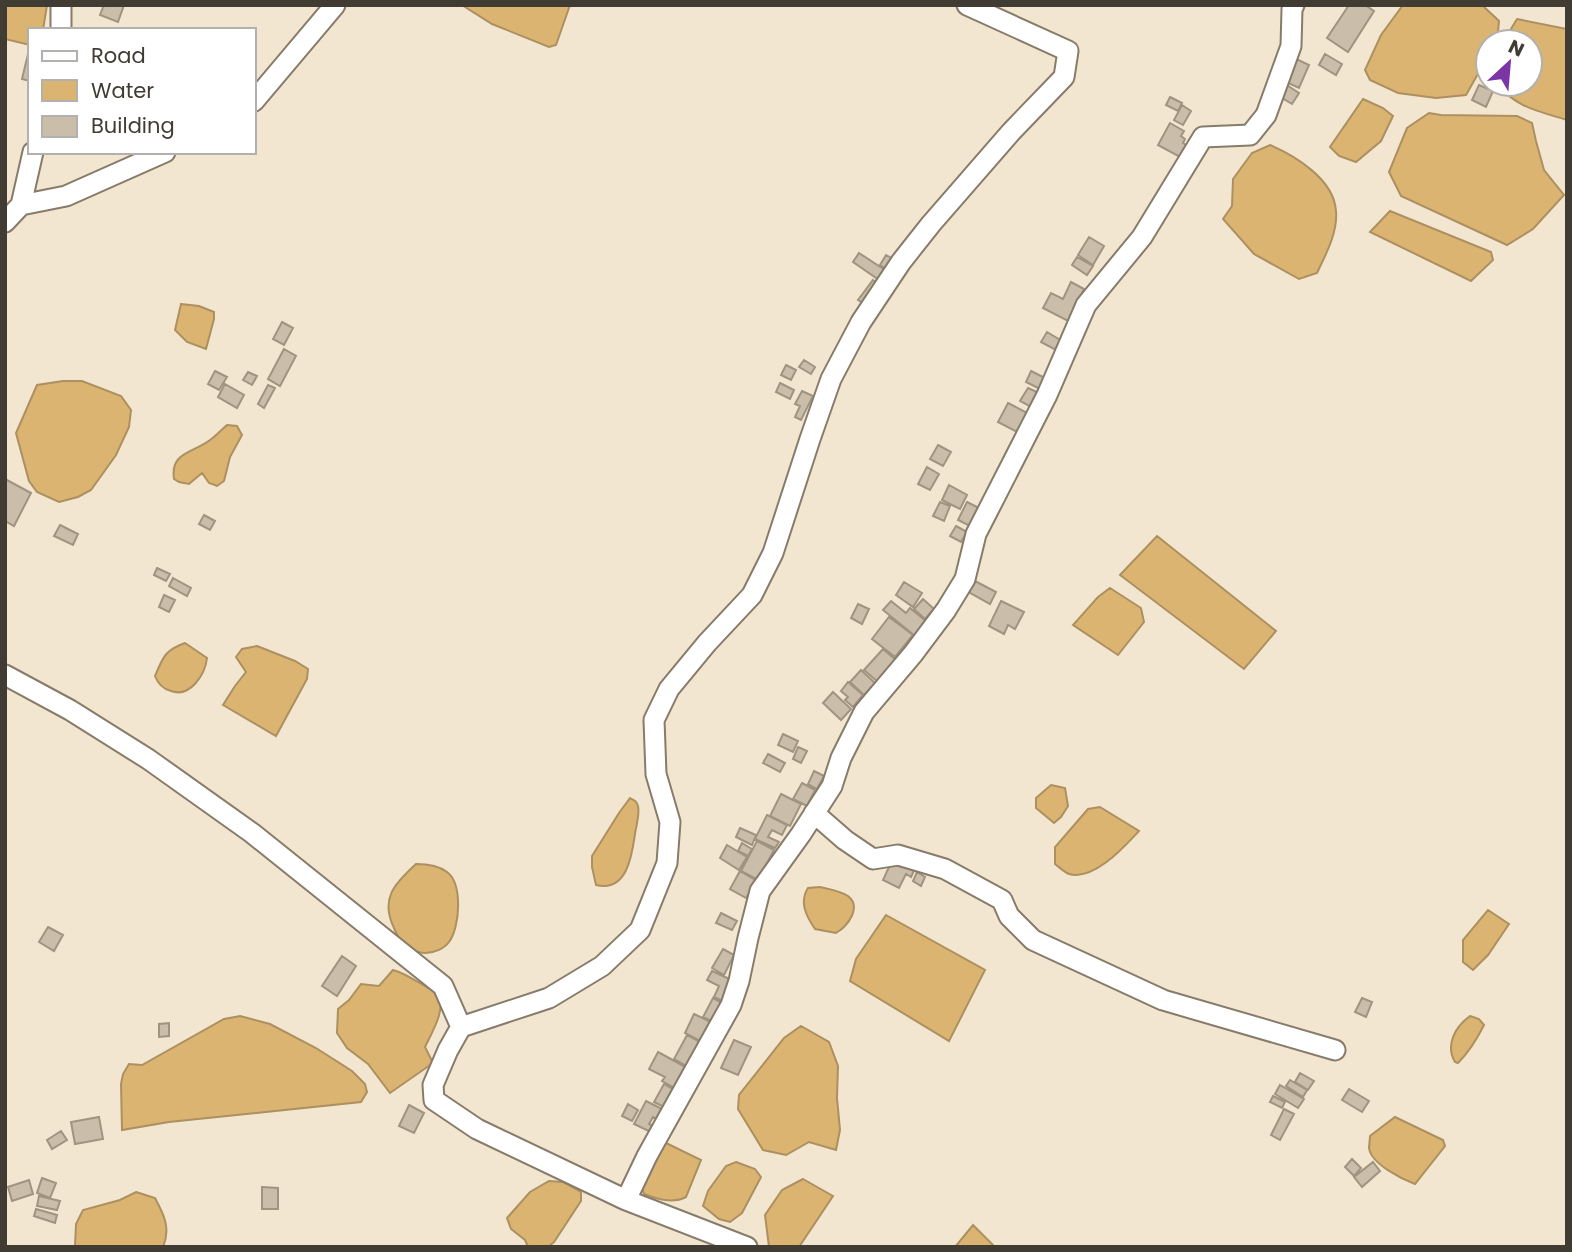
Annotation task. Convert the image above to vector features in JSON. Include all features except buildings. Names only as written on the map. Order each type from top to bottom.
[{"type":"street","points":[[61,5],[61,28]]},
{"type":"street","points":[[256,99],[335,5]]},
{"type":"street","points":[[747,1247],[626,1200],[477,1129],[434,1100],[433,1085],[461,1027],[549,998],[602,966],[640,930],[667,863],[670,822],[656,774],[654,720],[669,689],[752,595],[774,553],[831,379],[861,322],[930,224],[1011,132],[1064,77],[1068,51],[967,5]]},
{"type":"street","points":[[626,1200],[647,1156],[731,1005],[760,891],[832,786],[841,758],[864,712],[913,654],[965,579],[976,534],[1047,395],[1086,306],[1142,237],[1203,137],[1251,135],[1266,115],[1291,46],[1293,5]]},
{"type":"street","points":[[5,222],[21,205],[33,154]]},
{"type":"street","points":[[21,205],[66,196],[160,154]]},
{"type":"street","points":[[5,675],[70,710],[148,759],[252,833],[443,986],[461,1027]]},
{"type":"street","points":[[814,813],[845,840],[873,859],[898,855],[945,869],[1002,900],[1009,916],[1033,940],[1163,1000],[1335,1050]]},
{"type":"water","points":[[5,5],[47,5],[43,28],[28,28],[28,45],[5,39]]},
{"type":"water","points":[[462,5],[570,5],[556,45],[549,47],[492,24]]},
{"type":"water","points":[[1403,5],[1482,5],[1499,21],[1498,28],[1474,28],[1474,81],[1466,95],[1436,98],[1398,93],[1370,80],[1365,70],[1381,35]]},
{"type":"water","points":[[1517,19],[1567,29],[1567,120],[1537,111],[1512,98],[1544,98],[1544,28],[1512,28]]},
{"type":"water","points":[[1363,99],[1393,116],[1381,141],[1356,162],[1339,156],[1330,147]]},
{"type":"water","points":[[1429,113],[1517,116],[1532,123],[1544,170],[1564,195],[1533,229],[1507,245],[1401,196],[1389,172],[1407,128]]},
{"type":"water","points":[[1270,145],[1291,155],[1312,170],[1334,199],[1336,219],[1327,251],[1317,273],[1299,279],[1254,254],[1223,219],[1232,206],[1233,179],[1252,153]]},
{"type":"water","points":[[1390,211],[1491,252],[1493,260],[1471,281],[1370,232]]},
{"type":"water","points":[[181,304],[199,306],[214,312],[206,349],[187,342],[175,330]]},
{"type":"water","points":[[82,381],[121,396],[131,410],[129,427],[116,455],[91,490],[59,502],[37,492],[29,481],[16,433],[37,385]]},
{"type":"water","points":[[227,425],[237,426],[242,435],[230,457],[224,481],[217,486],[209,483],[202,473],[189,484],[174,479],[179,458],[210,440]]},
{"type":"water","points":[[1157,536],[1276,631],[1244,669],[1120,575]]},
{"type":"water","points":[[1110,588],[1141,608],[1144,622],[1118,655],[1073,625],[1098,597]]},
{"type":"water","points":[[185,643],[207,658],[206,665],[200,678],[190,688],[178,692],[168,690],[161,686],[155,676],[166,655],[173,648]]},
{"type":"water","points":[[257,646],[308,669],[307,679],[276,736],[223,705],[246,672],[236,657],[242,649]]},
{"type":"water","points":[[1051,785],[1065,788],[1068,806],[1054,823],[1036,808],[1036,798]]},
{"type":"water","points":[[630,798],[637,803],[639,813],[630,861],[621,878],[615,883],[596,885],[592,856]]},
{"type":"water","points":[[1100,807],[1139,831],[1098,868],[1079,875],[1069,874],[1055,864],[1055,847],[1088,809]]},
{"type":"water","points":[[416,864],[436,866],[447,872],[458,895],[453,935],[444,947],[429,953],[416,952],[402,943],[388,909],[396,885]]},
{"type":"water","points":[[820,887],[848,896],[854,905],[852,916],[836,933],[815,929],[806,914],[805,893],[808,888]]},
{"type":"water","points":[[1488,910],[1509,924],[1488,955],[1473,970],[1463,962],[1463,940]]},
{"type":"water","points":[[886,915],[985,970],[949,1041],[850,981],[856,959]]},
{"type":"water","points":[[393,970],[434,991],[441,1006],[425,1047],[433,1063],[390,1093],[368,1064],[347,1048],[337,1033],[338,1009],[361,984],[379,986]]},
{"type":"water","points":[[240,1016],[270,1024],[352,1071],[365,1084],[367,1092],[361,1102],[169,1122],[122,1130],[121,1084],[129,1064],[142,1065],[224,1019]]},
{"type":"water","points":[[1470,1016],[1479,1019],[1484,1025],[1458,1063],[1452,1056],[1451,1043],[1460,1025]]},
{"type":"water","points":[[801,1026],[829,1042],[838,1066],[840,1130],[836,1150],[809,1142],[786,1155],[763,1150],[738,1109],[739,1095],[784,1038]]},
{"type":"water","points":[[1395,1117],[1443,1140],[1445,1146],[1415,1184],[1381,1165],[1369,1148],[1370,1136]]},
{"type":"water","points":[[666,1143],[701,1160],[686,1197],[681,1199],[654,1198],[644,1194],[640,1183],[656,1147]]},
{"type":"water","points":[[736,1162],[755,1169],[761,1177],[742,1213],[730,1222],[719,1219],[703,1206],[708,1191],[726,1166]]},
{"type":"water","points":[[803,1179],[833,1196],[799,1247],[769,1247],[765,1215],[782,1190]]},
{"type":"water","points":[[549,1181],[563,1182],[581,1192],[581,1201],[554,1242],[548,1247],[528,1247],[525,1240],[511,1229],[507,1218],[530,1192]]},
{"type":"water","points":[[136,1192],[155,1198],[164,1216],[166,1234],[163,1247],[75,1247],[76,1224],[83,1210],[120,1200]]},
{"type":"water","points":[[973,1225],[995,1247],[955,1247]]}]
